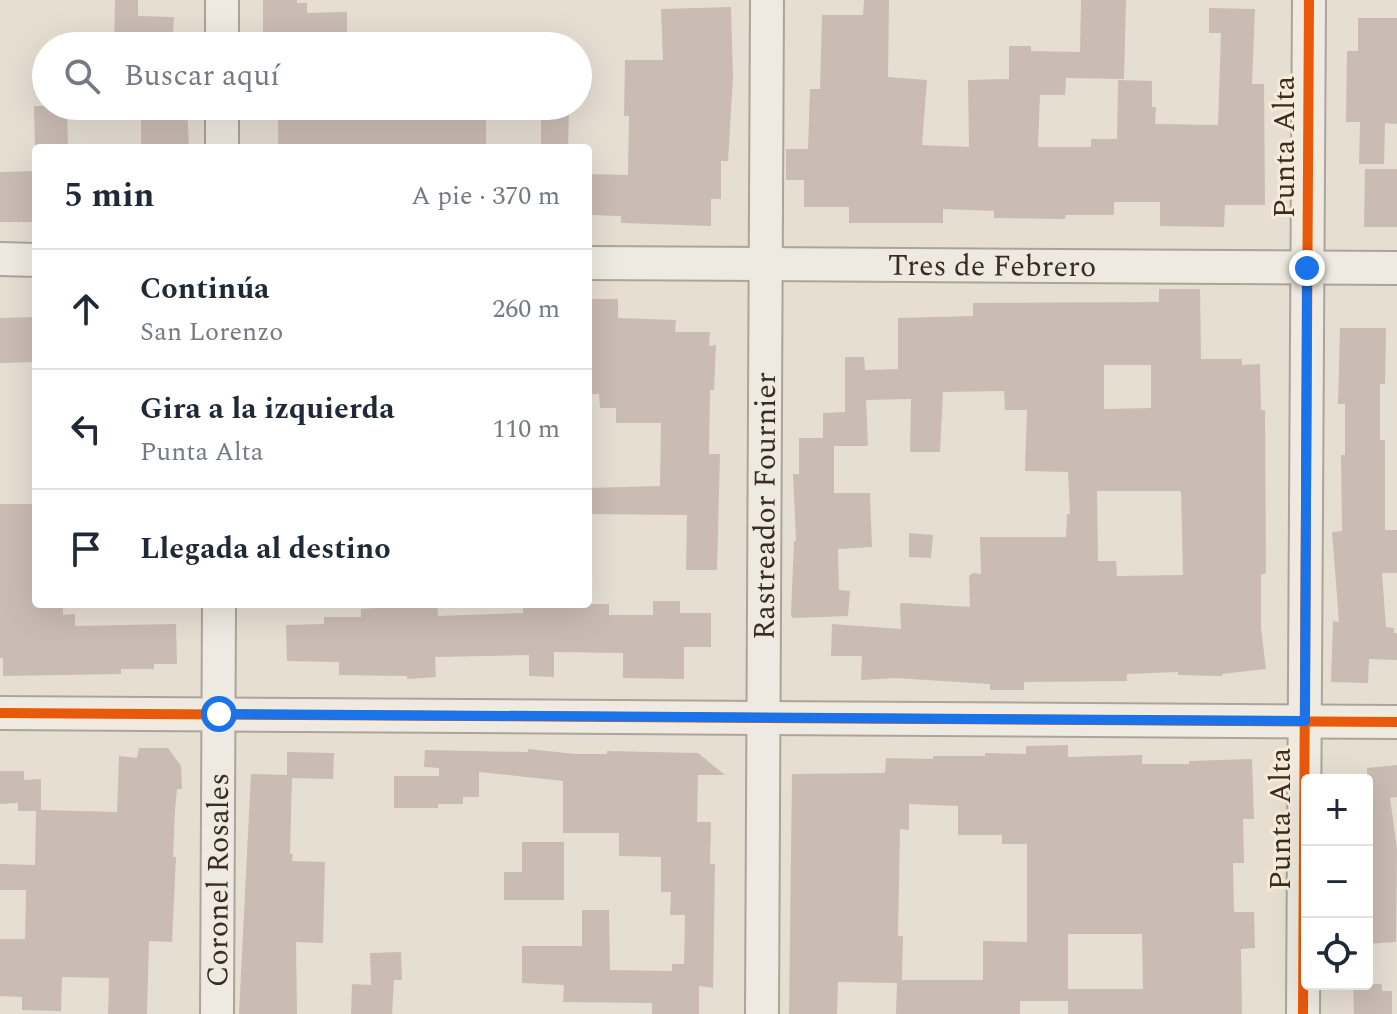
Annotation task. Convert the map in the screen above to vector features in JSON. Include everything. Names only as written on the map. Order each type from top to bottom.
[{"type":"street","points":[[222,0],[222,32]]},
{"type":"street","name":"Rastreador Fournier","points":[[762,1014],[767,0]]},
{"type":"street","name":"Punta Alta","points":[[1303,1014],[1309,0]]},
{"type":"street","points":[[222,120],[222,144]]},
{"type":"street","points":[[0,259],[32,260]]},
{"type":"street","name":"Tres de Febrero","points":[[592,263],[1397,268]]},
{"type":"street","name":"Coronel Rosales","points":[[217,1014],[219,608]]},
{"type":"street","points":[[0,713],[1397,722]]},
{"type":"building","points":[[115,0],[138,0],[138,16],[174,17],[173,32],[114,32]]},
{"type":"building","points":[[263,0],[297,0],[297,3],[307,3],[307,13],[347,12],[347,32],[263,32]]},
{"type":"building","points":[[864,0],[889,0],[888,77],[927,80],[922,145],[969,147],[968,80],[1009,79],[1009,46],[1031,46],[1031,51],[1080,52],[1081,0],[1126,0],[1124,79],[1066,78],[1065,95],[1040,95],[1038,147],[1091,147],[1091,139],[1117,139],[1118,80],[1152,81],[1155,124],[1218,125],[1221,33],[1209,33],[1209,8],[1255,9],[1252,84],[1264,84],[1265,205],[1225,205],[1224,227],[1160,226],[1160,202],[1114,202],[1114,215],[1066,215],[1065,219],[994,218],[994,211],[943,209],[943,223],[849,223],[849,207],[804,207],[804,180],[786,180],[786,149],[808,149],[810,89],[820,89],[822,15],[863,15]]},
{"type":"building","points":[[731,7],[733,77],[728,161],[721,161],[721,199],[711,199],[711,226],[621,223],[621,216],[592,215],[592,174],[628,175],[629,116],[624,116],[625,60],[663,60],[661,9]]},
{"type":"building","points":[[1358,18],[1397,18],[1397,124],[1385,123],[1384,164],[1359,164],[1360,122],[1346,122],[1347,51],[1358,51]]},
{"type":"building","points":[[34,120],[67,120],[68,144],[35,144]]},
{"type":"building","points":[[141,120],[188,120],[189,144],[141,144]]},
{"type":"building","points":[[278,120],[486,120],[486,144],[278,144]]},
{"type":"building","points":[[541,120],[569,120],[568,144],[541,144]]},
{"type":"building","points":[[1365,169],[1397,169],[1397,227],[1364,227]]},
{"type":"building","points":[[32,171],[32,222],[0,222],[0,172]]},
{"type":"building","points":[[1159,289],[1200,289],[1201,359],[1242,359],[1242,365],[1260,364],[1261,410],[1265,410],[1266,573],[1261,575],[1261,628],[1266,669],[1222,676],[1178,675],[1178,672],[1127,674],[1127,681],[1024,682],[1024,690],[990,690],[990,684],[895,678],[861,680],[862,656],[831,656],[832,624],[901,629],[900,604],[903,603],[970,607],[969,576],[981,574],[980,537],[1066,537],[1067,514],[1070,514],[1068,472],[1025,471],[1027,410],[1005,410],[1004,391],[943,392],[940,452],[910,452],[911,399],[866,400],[868,444],[834,446],[834,493],[870,493],[872,547],[838,549],[839,590],[850,591],[848,616],[793,618],[796,541],[793,474],[799,474],[799,438],[823,438],[823,413],[845,412],[845,357],[864,357],[865,370],[898,369],[898,318],[973,316],[973,303],[1159,302]],"holes":[[[1104,365],[1151,365],[1151,408],[1104,409]],[[1097,491],[1181,491],[1183,575],[1117,576],[1116,561],[1098,561]]]},
{"type":"building","points":[[592,299],[618,299],[618,318],[676,320],[675,332],[710,332],[709,346],[716,345],[714,390],[710,390],[709,454],[720,454],[717,570],[686,570],[687,515],[592,514],[592,488],[660,486],[661,423],[616,423],[616,408],[600,408],[599,394],[592,394]]},
{"type":"building","points":[[32,317],[32,362],[0,363],[0,318]]},
{"type":"building","points":[[1340,328],[1386,328],[1385,384],[1380,384],[1380,440],[1385,440],[1385,530],[1397,530],[1397,573],[1382,573],[1386,627],[1394,628],[1394,633],[1397,633],[1397,660],[1369,659],[1368,683],[1331,682],[1333,621],[1339,622],[1332,532],[1342,531],[1341,455],[1345,455],[1345,404],[1338,404]]},
{"type":"building","points":[[0,504],[32,504],[32,608],[63,608],[63,615],[75,614],[75,626],[176,624],[177,664],[154,664],[154,669],[121,669],[121,674],[3,676],[3,658],[0,658]]},
{"type":"building","points":[[909,533],[933,535],[931,558],[909,557]]},
{"type":"building","points":[[653,601],[680,601],[680,613],[711,613],[711,647],[684,647],[684,679],[623,678],[623,653],[554,652],[554,677],[529,676],[529,655],[435,657],[436,677],[407,679],[407,676],[339,675],[339,662],[287,661],[286,625],[324,624],[324,617],[361,617],[361,609],[437,608],[438,616],[523,613],[523,608],[592,608],[592,604],[609,604],[609,615],[653,615]]},
{"type":"building","points":[[1068,745],[1068,757],[1142,755],[1142,764],[1252,759],[1254,819],[1243,819],[1244,863],[1233,863],[1234,912],[1254,912],[1255,948],[1241,949],[1242,1014],[1068,1014],[1068,1001],[1020,1001],[1020,1014],[896,1014],[897,983],[838,982],[837,1014],[789,1014],[792,774],[885,773],[886,758],[1026,754],[1026,746]],"holes":[[[909,804],[958,806],[958,835],[1002,835],[1002,844],[1027,844],[1027,942],[983,941],[983,980],[902,980],[903,936],[898,936],[900,829],[909,830]],[[1068,934],[1142,934],[1143,989],[1068,989]]]},
{"type":"building","points":[[139,748],[168,748],[181,766],[182,789],[177,789],[175,810],[172,942],[149,941],[147,1014],[108,1014],[109,978],[62,977],[61,1011],[22,1010],[22,997],[0,996],[0,939],[25,939],[26,890],[0,890],[0,864],[35,865],[36,811],[18,811],[18,803],[0,804],[0,771],[24,771],[24,780],[41,779],[41,810],[117,812],[119,756],[137,758]]},
{"type":"building","points":[[528,749],[576,754],[607,754],[607,751],[698,753],[725,775],[698,775],[697,822],[711,822],[710,864],[715,864],[713,988],[699,986],[699,1014],[652,1014],[652,1003],[563,1002],[564,985],[522,983],[522,946],[582,946],[582,910],[609,910],[610,970],[672,971],[672,964],[684,964],[685,915],[670,915],[671,892],[661,892],[661,857],[619,856],[619,833],[563,833],[563,781],[479,772],[479,797],[463,797],[463,804],[438,804],[438,808],[394,808],[394,776],[439,776],[439,768],[424,767],[425,750],[528,752]]},
{"type":"building","points":[[287,752],[334,753],[333,779],[292,778],[292,861],[325,862],[323,943],[296,942],[297,1014],[239,1014],[251,774],[287,775]]},
{"type":"building","points":[[1397,765],[1397,797],[1390,798],[1397,849],[1396,942],[1373,944],[1373,774],[1367,774],[1367,768]]},
{"type":"building","points":[[522,842],[564,842],[564,900],[504,900],[504,872],[522,872]]},
{"type":"building","points":[[401,952],[402,980],[394,980],[392,1014],[351,1014],[352,984],[371,985],[370,953]]},
{"type":"building","points":[[1373,984],[1382,984],[1382,991],[1392,991],[1392,1014],[1354,1014],[1353,990],[1373,990]]},
{"type":"cycle path","points":[[1303,1014],[1309,0]]},
{"type":"cycle path","points":[[0,713],[1397,722]]},
{"type":"route","points":[[219,714],[1305,721],[1307,268]]}]
